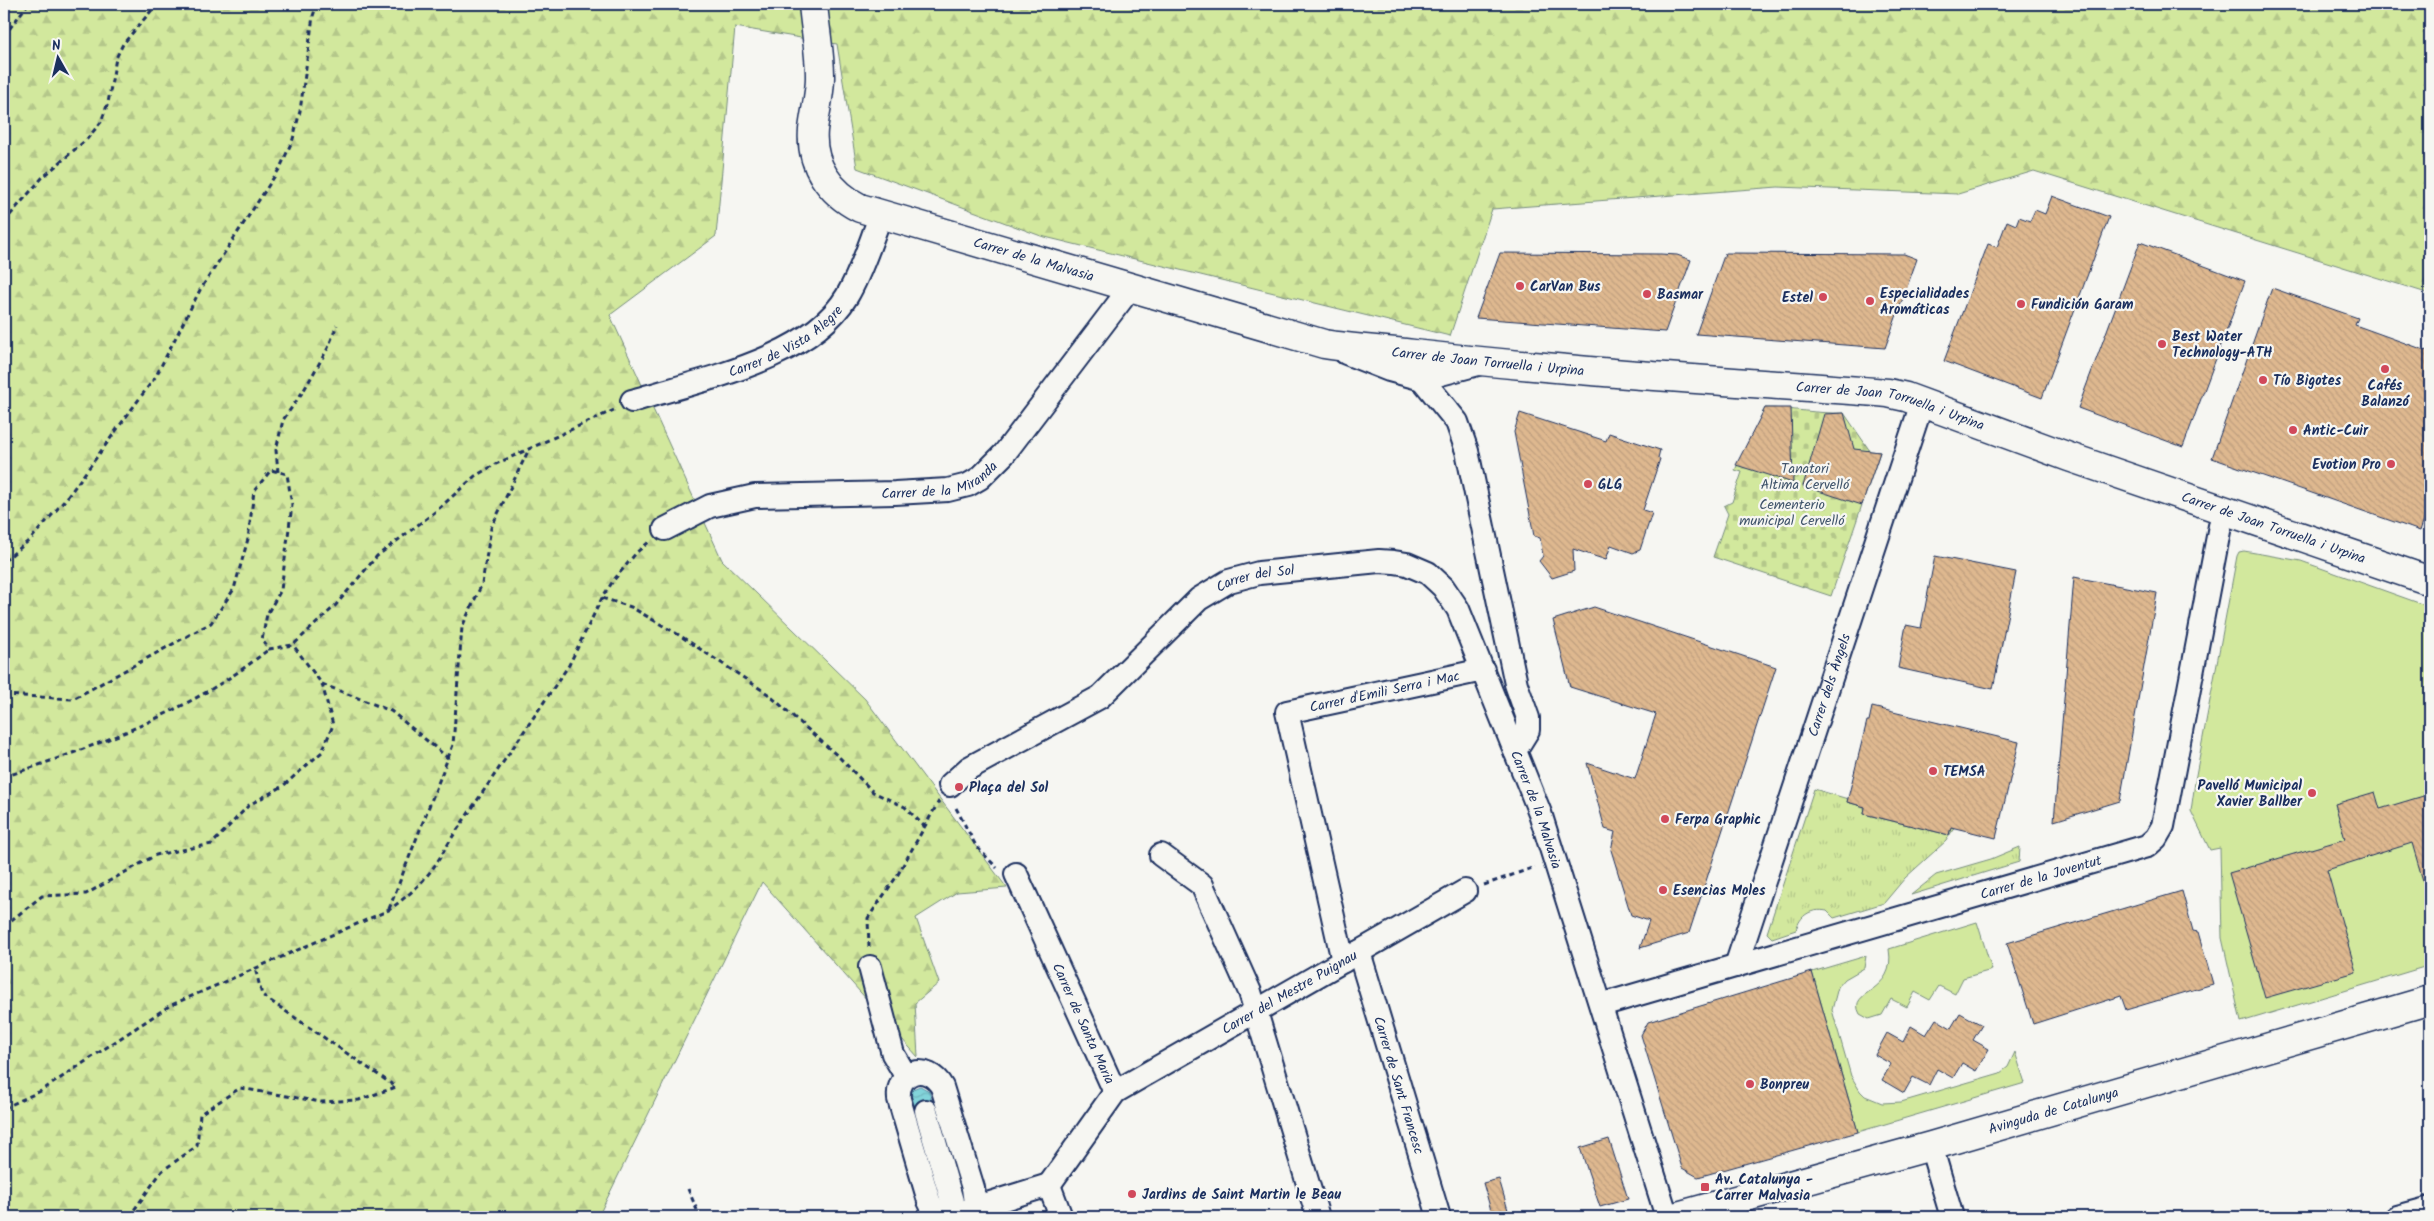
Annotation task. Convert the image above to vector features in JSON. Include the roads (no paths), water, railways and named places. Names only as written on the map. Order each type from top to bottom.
[{"type":"street","name":"Carrer de la Malvasia","points":[[812,4],[819,45],[820,70],[813,132],[814,150],[818,166],[833,190],[847,201],[881,215],[1324,344],[1389,370],[1422,378],[1483,363]]},
{"type":"street","name":"Carrer de Vista Alegre","points":[[632,401],[752,364],[805,339],[835,312],[846,297],[858,276],[881,215]]},
{"type":"street","name":"Carrer de la Miranda","points":[[665,529],[710,506],[755,496],[895,494],[948,490],[968,485],[980,478],[1004,454],[1131,288]]},
{"type":"street","name":"Carrer de Joan Torruella i Urpina","points":[[1324,344],[1362,350],[1412,353],[1483,363],[1888,393],[1922,403],[2430,581]]},
{"type":"street","name":"Carrer de la Malvasia","points":[[1422,378],[1457,422],[1467,451],[1516,684],[1528,718],[1528,730],[1515,750],[1540,813],[1667,1217]]},
{"type":"street","name":"Carrer dels Àngels","points":[[1736,966],[1922,403]]},
{"type":"street","name":"Carrer de la Joventut","points":[[1601,1005],[2147,846],[2156,838],[2163,826],[2223,510]]},
{"type":"street","name":"Carrer del Sol","points":[[950,785],[969,768],[1100,697],[1199,599],[1229,580],[1244,576],[1379,561],[1400,563],[1417,568],[1436,579],[1450,595],[1458,609],[1515,750]]},
{"type":"street","name":"Carrer d'Emili Serra i Mac","points":[[1287,712],[1483,670]]},
{"type":"street","name":"Carrer de Sant Francesc","points":[[1287,712],[1351,957],[1439,1217]]},
{"type":"street","points":[[1161,855],[1202,885],[1250,992],[1318,1217]]},
{"type":"street","name":"Carrer de Santa Maria","points":[[1016,874],[1115,1092],[1049,1186]]},
{"type":"street","name":"Carrer del Mestre Puignau","points":[[1115,1092],[1464,891]]},
{"type":"street","points":[[870,967],[893,1054],[906,1076]]},
{"type":"street","name":"Avinguda de Catalunya","points":[[1674,1217],[1931,1146],[2430,1000]]},
{"type":"street","points":[[955,1206],[973,1188],[942,1087],[935,1076],[929,1073],[914,1073],[906,1076],[899,1086],[899,1099],[929,1201],[955,1206],[1049,1186],[1061,1217]]},
{"type":"street","points":[[926,1111],[955,1206]]},
{"type":"street","points":[[1931,1146],[1952,1217]]},
{"type":"street","points":[[2398,1217],[2430,1208]]},
{"type":"water","points":[[920,1086],[929,1091],[934,1108],[917,1113],[911,1095],[913,1089]]},
{"type":"place","name":"CarVan Bus","points":[[1520,286]]},
{"type":"place","name":"Basmar","points":[[1647,294]]},
{"type":"place","name":"Estel","points":[[1823,297]]},
{"type":"place","name":"Especialidades Aromáticas","points":[[1870,301]]},
{"type":"place","name":"Fundición Garam","points":[[2021,304]]},
{"type":"place","name":"Best Water Technology-ATH","points":[[2162,344]]},
{"type":"place","name":"Cafés Balanzó","points":[[2385,369]]},
{"type":"place","name":"Tío Bigotes","points":[[2263,380]]},
{"type":"place","name":"Antic-Cuir","points":[[2293,430]]},
{"type":"place","name":"Evotion Pro","points":[[2391,464]]},
{"type":"place","name":"GLG","points":[[1588,484]]},
{"type":"place","name":"TEMSA","points":[[1933,771]]},
{"type":"place","name":"Plaça del Sol","points":[[959,787]]},
{"type":"place","name":"Pavelló Municipal Xavier Ballber","points":[[2312,793]]},
{"type":"place","name":"Ferpa Graphic","points":[[1665,819]]},
{"type":"place","name":"Esencias Moles","points":[[1663,890]]},
{"type":"place","name":"Bonpreu","points":[[1750,1084]]},
{"type":"place","name":"Av. Catalunya - Carrer Malvasia","points":[[1705,1187]]},
{"type":"place","name":"Jardins de Saint Martin le Beau","points":[[1132,1194]]},
{"type":"park label","name":"Tanatori Altima Cervelló","points":[[1805,476]]},
{"type":"park label","name":"Cementerio municipal Cervelló","points":[[1792,512]]}]
